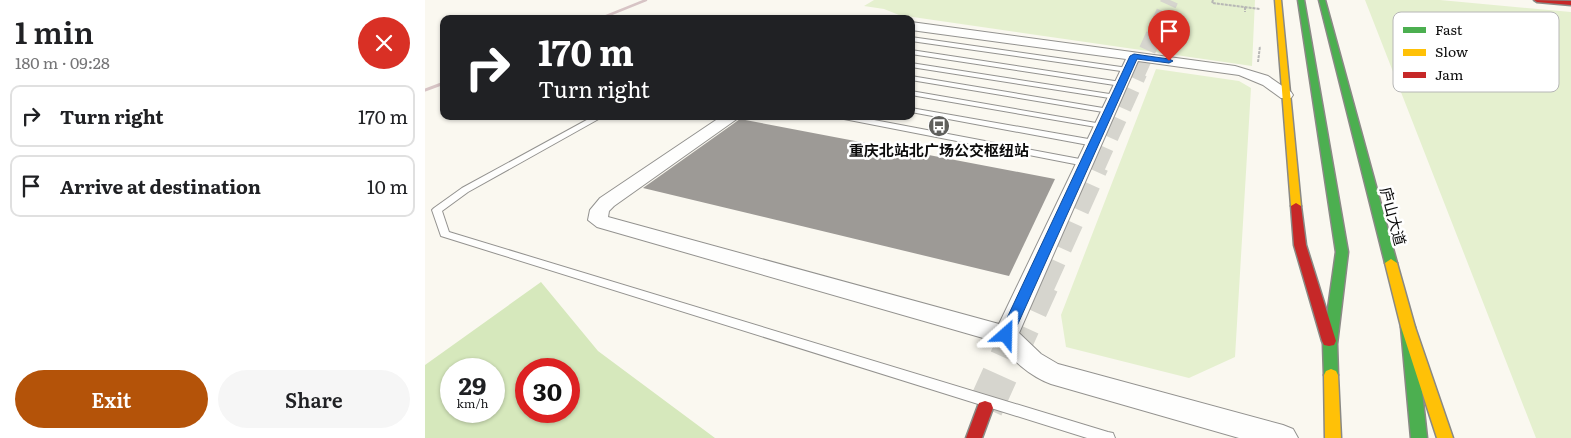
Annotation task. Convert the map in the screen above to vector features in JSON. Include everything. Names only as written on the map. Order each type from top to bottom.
[{"type":"main road","points":[[1278,0],[1300,244],[1330,344]]},
{"type":"main road","points":[[1301,0],[1342,252],[1330,344],[1333,438]]},
{"type":"main road","name":"庐山大道","points":[[1322,0],[1408,327],[1445,438]]},
{"type":"main road","points":[[1537,0],[1571,3]]},
{"type":"main road","points":[[1408,327],[1419,438]]},
{"type":"main road","points":[[967,438],[985,408],[974,438]]},
{"type":"street","points":[[915,27],[1249,73],[1271,82],[1286,95]]},
{"type":"street","points":[[1006,335],[1134,56]]},
{"type":"street","points":[[727,120],[607,202],[600,208],[598,220],[613,226],[1006,335],[1025,357],[1051,373],[1283,438]]},
{"type":"lane","points":[[915,41],[1108,113]]},
{"type":"lane","points":[[915,53],[1108,113]]},
{"type":"lane","points":[[915,66],[1108,113]]},
{"type":"lane","points":[[915,79],[1108,113]]},
{"type":"lane","points":[[915,93],[1108,113]]},
{"type":"lane","points":[[915,110],[1108,113]]},
{"type":"lane","points":[[915,115],[1108,113]]},
{"type":"lane","points":[[593,120],[465,190],[437,210],[445,234],[1108,438]]},
{"type":"path","points":[[1213,0],[1212,3],[1264,9]]},
{"type":"path","points":[[1245,7],[1245,12]]},
{"type":"path","points":[[1257,66],[1261,38]]},
{"type":"green space","points":[[874,0],[1255,0],[1252,66],[915,17],[915,15],[899,15],[884,9],[864,6]]},
{"type":"green space","points":[[1365,0],[1440,0],[1571,12],[1571,438],[1536,438],[1401,92],[1559,92],[1559,12],[1393,12],[1393,72]]},
{"type":"green space","points":[[1156,69],[1239,81],[1251,88],[1235,357],[1189,378],[1066,347],[1061,315]]},
{"type":"green space","points":[[541,282],[598,351],[715,438],[425,438],[425,365]]},
{"type":"building","points":[[739,120],[1055,179],[1009,276],[643,188]]},
{"type":"tunnel","points":[[1137,73],[1170,0]]},
{"type":"tunnel","points":[[1095,166],[1137,72]]},
{"type":"tunnel","points":[[1041,285],[1095,165]]},
{"type":"tunnel","points":[[985,408],[1041,284]]},
{"type":"railway","points":[[609,15],[646,0]]},
{"type":"railway","points":[[425,90],[440,84]]},
{"type":"traffic: fast","points":[[1301,0],[1342,252],[1330,344],[1331,375]]},
{"type":"traffic: fast","points":[[1322,0],[1391,263]]},
{"type":"traffic: fast","points":[[1408,327],[1419,438]]},
{"type":"traffic: slow","points":[[1278,0],[1296,206]]},
{"type":"traffic: slow","points":[[1391,263],[1408,327],[1445,438]]},
{"type":"traffic: slow","points":[[1331,375],[1333,438]]},
{"type":"traffic: jam","points":[[1537,0],[1571,3]]},
{"type":"traffic: jam","points":[[1296,206],[1300,245],[1329,341]]},
{"type":"traffic: jam","points":[[974,438],[985,408]]},
{"type":"place","name":"重庆北站北广场公交枢纽站","points":[[939,126]]},
{"type":"route","points":[[1006,335],[1134,56],[1169,61]]}]
